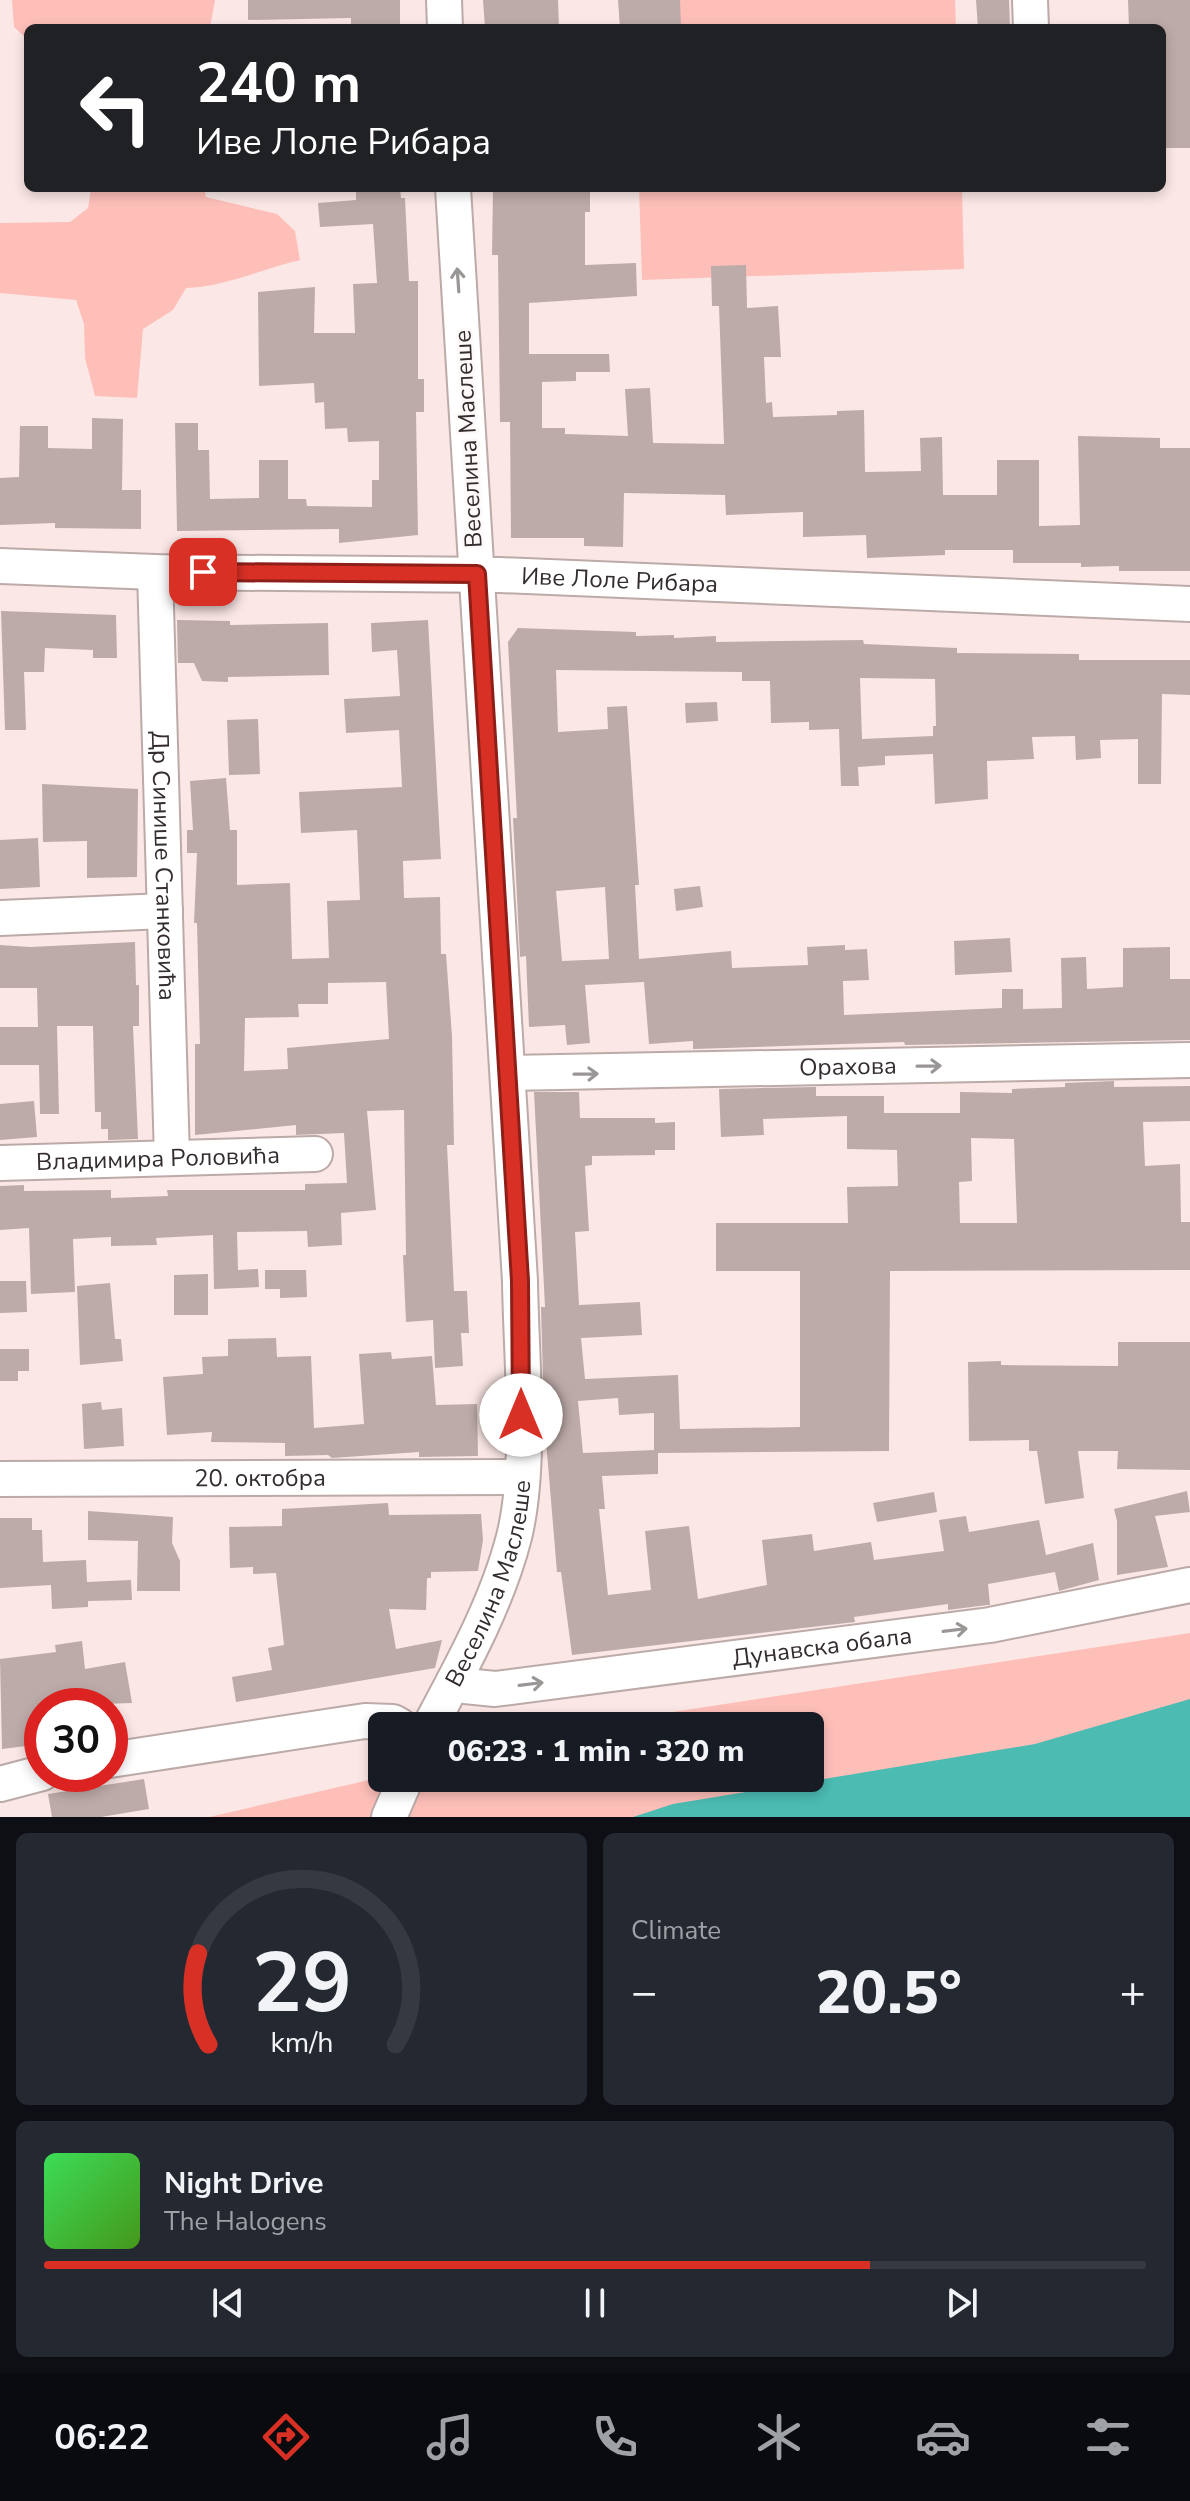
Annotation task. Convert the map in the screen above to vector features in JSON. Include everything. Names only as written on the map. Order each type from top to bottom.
[{"type":"street","points":[[444,0],[445,24]]},
{"type":"street","points":[[1030,0],[1031,24]]},
{"type":"street","name":"Веселина Маслеше","points":[[437,1712],[501,1575],[514,1535],[522,1477],[520,1281],[453,192]]},
{"type":"street","name":"Иве Лоле Рибара","points":[[0,566],[155,572],[477,574],[1190,604]]},
{"type":"street","name":"Др Синише Станковића","points":[[155,572],[172,1158]]},
{"type":"street","points":[[0,918],[165,911]]},
{"type":"street","name":"Орахова","points":[[508,1073],[1190,1060]]},
{"type":"street","name":"Владимира Роловића","points":[[0,1163],[315,1154]]},
{"type":"street","name":"20. октобра","points":[[0,1479],[522,1477]]},
{"type":"street","name":"Дунавска обала","points":[[454,1681],[465,1686],[495,1689],[963,1629],[1190,1585]]},
{"type":"street","points":[[128,1757],[368,1721]]},
{"type":"street","points":[[0,1784],[24,1778]]},
{"type":"street","points":[[389,1817],[400,1792]]},
{"type":"shaded area","points":[[12,0],[215,0],[211,24],[24,24],[24,36],[14,27]]},
{"type":"shaded area","points":[[633,0],[955,0],[956,24],[634,24]]},
{"type":"shaded area","points":[[90,192],[205,192],[206,197],[277,214],[295,231],[300,260],[229,281],[186,288],[173,310],[143,329],[137,398],[95,396],[85,358],[84,324],[76,300],[0,293],[0,223],[70,222],[88,208]]},
{"type":"shaded area","points":[[639,192],[962,192],[964,269],[642,280]]},
{"type":"shaded area","points":[[1190,1633],[1190,1817],[209,1817],[368,1780],[368,1792],[824,1792],[824,1712],[673,1712]]},
{"type":"water","points":[[1190,1699],[1190,1817],[633,1817],[673,1804],[745,1792],[824,1792],[824,1779],[1035,1744]]},
{"type":"building","points":[[248,0],[400,0],[400,24],[351,24],[351,18],[248,20]]},
{"type":"building","points":[[483,0],[558,0],[559,24],[485,24]]},
{"type":"building","points":[[618,0],[680,0],[681,24],[620,24]]},
{"type":"building","points":[[976,0],[1009,0],[1010,24],[978,24]]},
{"type":"building","points":[[1128,0],[1190,0],[1190,148],[1166,148],[1166,24],[1129,24]]},
{"type":"building","points":[[356,192],[400,192],[401,198],[405,198],[409,281],[418,281],[418,379],[424,379],[424,412],[416,412],[418,535],[339,543],[339,529],[177,531],[175,423],[198,423],[198,450],[209,450],[210,499],[259,498],[259,460],[288,460],[288,499],[306,499],[307,506],[372,507],[372,480],[379,480],[379,441],[348,442],[347,428],[325,429],[324,402],[315,403],[314,383],[259,386],[258,292],[315,287],[314,333],[355,333],[353,284],[377,283],[373,224],[320,227],[318,203],[356,200]]},
{"type":"building","points":[[493,192],[590,192],[590,212],[585,212],[585,265],[636,263],[637,296],[529,303],[529,354],[609,354],[610,372],[576,372],[576,381],[542,382],[542,428],[565,428],[565,434],[628,436],[625,389],[650,388],[653,443],[724,444],[719,306],[712,306],[711,266],[746,265],[747,308],[778,306],[781,357],[764,357],[766,403],[772,402],[773,417],[837,415],[837,411],[864,410],[865,472],[921,471],[920,438],[942,437],[943,495],[997,495],[997,460],[1039,460],[1039,526],[1080,525],[1078,436],[1160,438],[1160,448],[1190,448],[1190,571],[1119,571],[1119,566],[1081,567],[1081,563],[1013,563],[1013,550],[945,550],[945,555],[867,558],[866,535],[803,537],[803,512],[726,515],[725,495],[624,493],[623,547],[584,546],[584,538],[511,538],[510,422],[500,422],[498,255],[492,255]]},
{"type":"building","points":[[92,418],[123,419],[122,490],[141,490],[141,529],[55,528],[55,523],[0,525],[0,478],[19,477],[20,426],[48,426],[48,448],[92,449]]},
{"type":"building","points":[[1,611],[116,615],[117,658],[93,658],[93,650],[45,648],[44,672],[24,672],[26,730],[5,730]]},
{"type":"building","points":[[177,620],[230,621],[230,625],[328,623],[329,675],[228,677],[228,682],[202,681],[194,663],[178,663]]},
{"type":"building","points":[[428,620],[441,859],[403,861],[404,898],[440,897],[441,954],[446,954],[452,1036],[454,1145],[447,1145],[454,1291],[467,1291],[469,1333],[461,1333],[463,1366],[435,1368],[433,1320],[406,1322],[404,1110],[367,1111],[376,1210],[341,1213],[342,1245],[308,1247],[307,1231],[237,1232],[238,1270],[258,1269],[259,1287],[214,1289],[213,1235],[156,1238],[157,1245],[111,1246],[111,1237],[73,1239],[75,1292],[31,1294],[29,1228],[0,1230],[0,1186],[24,1185],[24,1191],[111,1190],[111,1198],[168,1196],[167,1190],[305,1190],[305,1184],[347,1183],[344,1133],[296,1135],[296,1125],[195,1135],[195,1044],[200,1044],[197,923],[194,923],[197,853],[187,853],[187,830],[193,830],[190,781],[226,778],[230,830],[237,830],[237,885],[290,883],[292,959],[329,958],[327,901],[360,900],[357,830],[301,833],[299,792],[402,787],[399,730],[346,733],[344,699],[400,696],[397,650],[372,652],[371,623]],"holes":[[[386,982],[389,1039],[287,1048],[288,1069],[244,1071],[245,1018],[299,1017],[298,1004],[328,1004],[328,983]]]},
{"type":"building","points":[[518,628],[636,632],[636,636],[674,635],[674,638],[716,636],[716,642],[863,640],[864,644],[957,648],[957,653],[1079,654],[1079,660],[1190,660],[1190,695],[1162,694],[1161,784],[1138,784],[1138,739],[1100,740],[1101,758],[1076,760],[1075,736],[1032,737],[1034,759],[987,761],[988,799],[935,804],[933,754],[885,756],[885,765],[858,767],[859,786],[841,786],[839,729],[809,730],[809,722],[771,723],[770,681],[742,681],[742,672],[556,670],[558,732],[608,729],[607,707],[627,706],[639,885],[635,885],[639,959],[731,951],[732,968],[808,965],[807,947],[845,945],[845,950],[867,949],[869,980],[843,981],[844,1015],[1002,1008],[1002,989],[1023,989],[1023,1009],[1062,1008],[1061,958],[1086,957],[1087,989],[1123,987],[1123,948],[1170,947],[1170,979],[1190,979],[1190,1040],[905,1045],[904,1042],[693,1049],[693,1041],[649,1044],[644,982],[585,985],[590,1043],[567,1045],[565,1025],[529,1027],[526,956],[520,957],[508,642]],"holes":[[[860,678],[935,679],[936,726],[933,726],[933,736],[862,739]],[[605,887],[609,959],[562,961],[556,891]]]},
{"type":"building","points":[[717,702],[718,721],[686,723],[685,703]]},
{"type":"building","points":[[258,719],[260,774],[229,775],[227,720]]},
{"type":"building","points":[[42,784],[138,789],[137,877],[87,878],[87,841],[43,842]]},
{"type":"building","points":[[38,838],[40,887],[0,889],[0,840]]},
{"type":"building","points":[[700,886],[703,907],[676,911],[674,889]]},
{"type":"building","points":[[1010,938],[1012,972],[955,975],[954,941]]},
{"type":"building","points":[[135,942],[136,985],[139,985],[139,1026],[133,1026],[138,1139],[108,1140],[108,1129],[101,1129],[101,1112],[95,1112],[93,1026],[57,1026],[59,1114],[40,1114],[39,1065],[0,1065],[0,1027],[38,1027],[37,988],[0,988],[0,945],[30,947]]},
{"type":"building","points":[[1114,1081],[1114,1087],[1190,1086],[1190,1121],[1143,1122],[1145,1166],[1180,1164],[1181,1222],[1190,1222],[1190,1270],[890,1271],[889,1451],[658,1453],[658,1474],[602,1476],[605,1509],[599,1509],[608,1595],[651,1590],[645,1531],[689,1526],[698,1599],[767,1585],[762,1540],[812,1534],[814,1551],[871,1542],[874,1560],[944,1551],[939,1520],[966,1516],[969,1532],[1039,1520],[1046,1555],[1093,1543],[1099,1580],[1059,1591],[1055,1572],[988,1584],[990,1605],[948,1610],[948,1604],[854,1617],[855,1622],[572,1655],[561,1572],[557,1572],[544,1417],[541,1307],[545,1307],[534,1092],[579,1092],[580,1118],[655,1118],[655,1123],[675,1122],[675,1150],[655,1150],[655,1155],[592,1156],[592,1165],[585,1166],[589,1231],[575,1232],[579,1305],[640,1302],[642,1335],[581,1338],[585,1379],[678,1375],[680,1429],[800,1427],[800,1271],[716,1271],[716,1223],[848,1223],[847,1187],[898,1186],[897,1150],[847,1149],[847,1116],[763,1119],[764,1135],[721,1137],[719,1089],[816,1087],[816,1096],[884,1096],[884,1113],[960,1113],[960,1092],[1012,1093],[1012,1089],[1065,1087],[1065,1083]],"holes":[[[971,1138],[1014,1139],[1017,1223],[960,1223],[959,1182],[972,1181]],[[618,1398],[619,1415],[654,1413],[654,1450],[583,1453],[578,1401]]]},
{"type":"building","points":[[34,1101],[37,1137],[0,1140],[0,1104]]},
{"type":"building","points":[[265,1270],[306,1270],[307,1297],[280,1298],[280,1289],[265,1289]]},
{"type":"building","points":[[208,1274],[208,1315],[174,1315],[174,1275]]},
{"type":"building","points":[[0,1281],[26,1281],[27,1312],[0,1313]]},
{"type":"building","points":[[110,1283],[115,1339],[121,1339],[123,1361],[80,1365],[77,1286]]},
{"type":"building","points":[[276,1338],[277,1357],[311,1356],[314,1428],[364,1424],[359,1354],[391,1352],[392,1359],[432,1356],[436,1405],[477,1404],[478,1456],[419,1457],[419,1452],[332,1458],[328,1455],[285,1456],[285,1443],[211,1442],[212,1432],[167,1435],[163,1377],[203,1374],[202,1357],[228,1356],[228,1339]]},
{"type":"building","points":[[1118,1342],[1190,1342],[1190,1470],[1117,1469],[1118,1451],[1078,1451],[1084,1498],[1045,1504],[1037,1451],[1029,1451],[1029,1440],[969,1441],[968,1362],[1118,1366]]},
{"type":"building","points":[[0,1349],[29,1349],[29,1371],[18,1371],[18,1381],[0,1381]]},
{"type":"building","points":[[101,1402],[102,1410],[122,1408],[124,1446],[84,1449],[82,1404]]},
{"type":"building","points":[[1187,1491],[1190,1512],[1155,1516],[1168,1567],[1117,1575],[1117,1521],[1114,1509]]},
{"type":"building","points":[[934,1492],[937,1512],[877,1522],[873,1503]]},
{"type":"building","points":[[388,1503],[389,1515],[481,1514],[483,1540],[478,1571],[431,1572],[431,1578],[427,1578],[426,1610],[389,1609],[396,1649],[442,1640],[435,1668],[236,1702],[232,1677],[272,1670],[268,1648],[284,1645],[276,1573],[253,1574],[253,1567],[230,1568],[229,1527],[282,1526],[282,1509]]},
{"type":"building","points":[[88,1511],[173,1517],[172,1543],[180,1561],[180,1591],[137,1591],[138,1541],[88,1540]]},
{"type":"building","points":[[0,1518],[32,1518],[32,1530],[42,1530],[43,1562],[86,1560],[87,1582],[131,1580],[132,1600],[88,1601],[88,1607],[52,1609],[51,1585],[0,1588]]},
{"type":"building","points":[[82,1641],[85,1669],[125,1662],[132,1703],[128,1703],[128,1688],[24,1688],[24,1746],[2,1749],[0,1659],[56,1652],[55,1645]]},
{"type":"building","points":[[144,1779],[149,1809],[101,1817],[52,1817],[48,1794],[128,1792],[128,1782]]},
{"type":"route","points":[[203,572],[477,574],[520,1281],[521,1415]]}]
